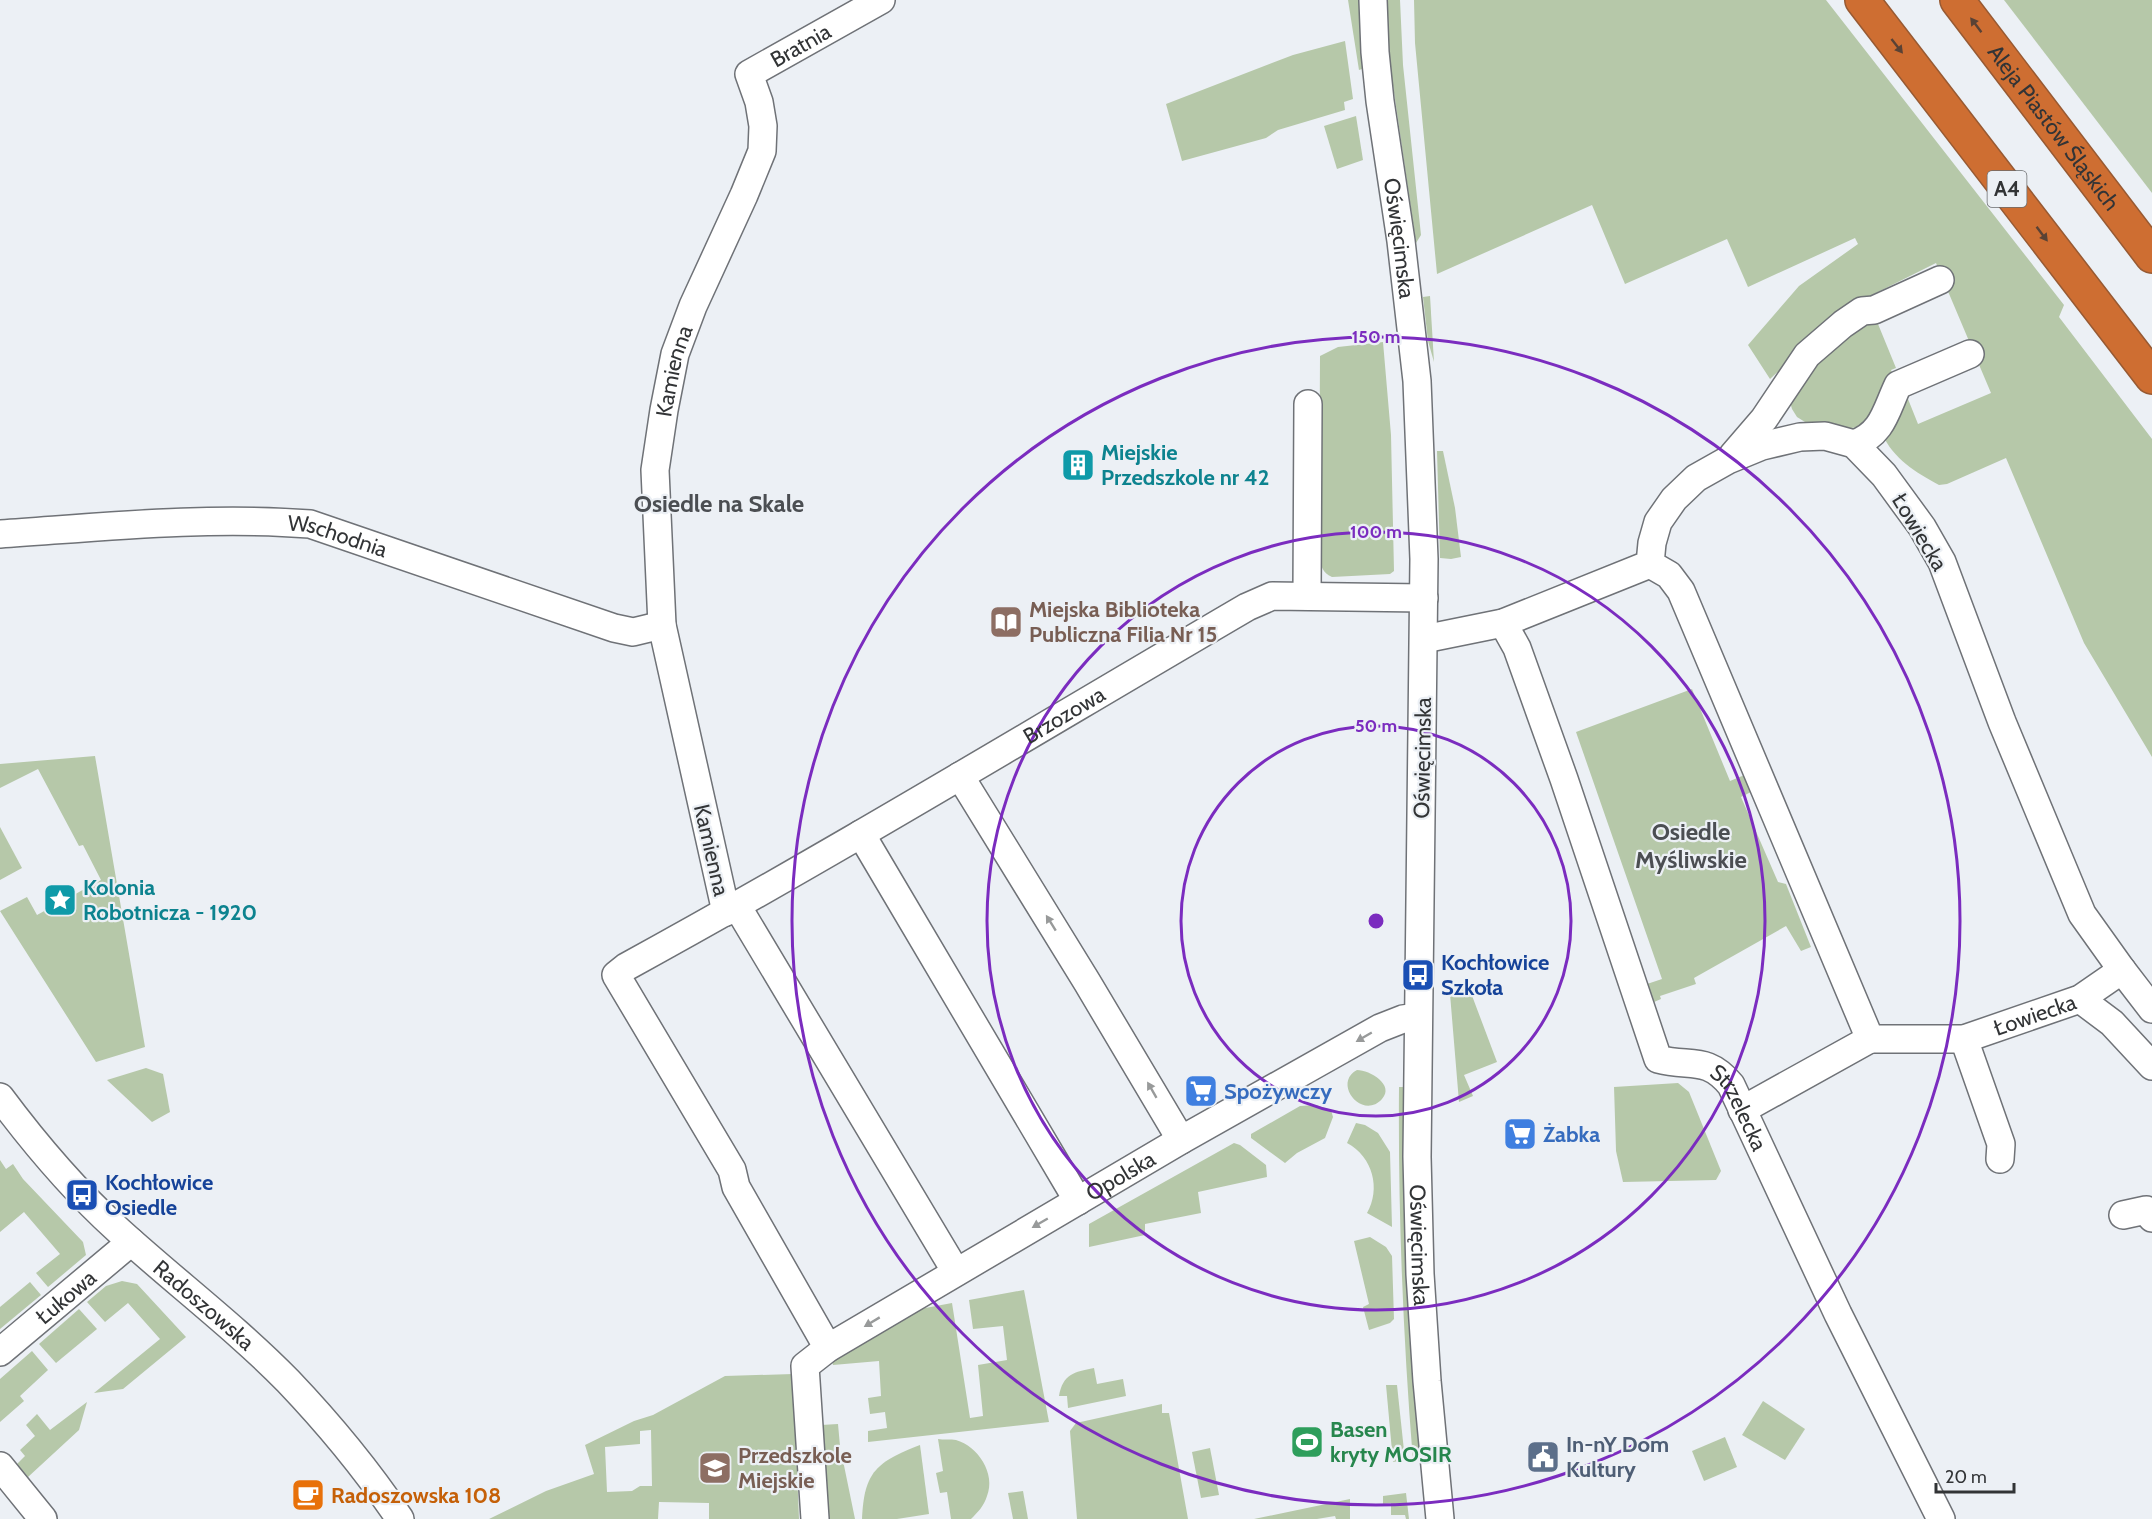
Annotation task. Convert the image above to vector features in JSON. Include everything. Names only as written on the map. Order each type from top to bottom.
[{"type":"highway","name":"A4","points":[[1862,0],[2152,378]]},
{"type":"highway","name":"Aleja Piastów Śląskich","points":[[1957,0],[2152,256]]},
{"type":"street","name":"Bratnia","points":[[749,74],[881,0]]},
{"type":"street","name":"Oświęcimska","points":[[1373,0],[1380,101],[1401,241],[1417,381],[1424,598],[1417,1157],[1420,1275],[1440,1519]]},
{"type":"street","name":"Kamienna","points":[[749,74],[759,102],[763,126],[762,151],[675,354],[655,470],[662,625],[731,909],[626,967],[616,975],[732,1170],[736,1187],[828,1348]]},
{"type":"street","points":[[1728,460],[1764,419],[1795,372],[1823,339],[1862,311],[1874,310],[1940,280]]},
{"type":"street","points":[[1650,564],[1652,543],[1658,522],[1674,499],[1696,478],[1728,460],[1762,446],[1800,437],[1825,436],[1854,444],[1865,440],[1881,423],[1898,385],[1970,354]]},
{"type":"street","points":[[1308,404],[1308,596]]},
{"type":"street","name":"Łowiecka","points":[[1854,444],[1884,475],[1922,527],[1942,562],[2002,722],[2082,914],[2122,970]]},
{"type":"street","name":"Wschodnia","points":[[0,534],[211,521],[263,520],[310,524],[614,627],[633,632],[662,625]]},
{"type":"street","points":[[1424,639],[1503,623],[1650,564]]},
{"type":"street","points":[[1650,564],[1669,575],[1681,591],[1870,1039],[1742,1110]]},
{"type":"street","name":"Brzozowa","points":[[731,909],[960,777],[1246,607],[1272,596],[1424,598]]},
{"type":"street","name":"Strzelecka","points":[[1503,623],[1516,648],[1563,779],[1658,1059],[1705,1065],[1720,1072],[1731,1085],[1838,1314],[1941,1519]]},
{"type":"street","points":[[960,777],[1133,1057],[1181,1140]]},
{"type":"street","points":[[861,834],[1078,1201]]},
{"type":"street","points":[[731,909],[956,1272]]},
{"type":"street","points":[[2080,999],[2122,970],[2152,1009]]},
{"type":"street","name":"Łowiecka","points":[[1870,1039],[1964,1039],[2080,999],[2112,1023],[2152,1066]]},
{"type":"street","name":"Opolska","points":[[828,1348],[1181,1140],[1380,1028],[1403,1019],[1418,1017]]},
{"type":"street","name":"Łowiecka","points":[[1964,1039],[2001,1144],[2000,1159]]},
{"type":"street","name":"Radoszowska","points":[[0,1097],[41,1149],[82,1195],[288,1381],[345,1445],[400,1519]]},
{"type":"street","points":[[2123,1215],[2146,1210],[2152,1218]]},
{"type":"street","name":"Łukowa","points":[[0,1352],[132,1242]]},
{"type":"street","points":[[815,1519],[805,1366],[828,1348]]},
{"type":"street","points":[[0,1466],[43,1519]]},
{"type":"green space","points":[[1348,0],[1359,0],[1362,69],[1359,70]]},
{"type":"green space","points":[[1386,0],[1400,0],[1403,65],[1421,235],[1416,243],[1390,65]]},
{"type":"green space","points":[[1414,0],[1826,0],[2064,305],[2059,317],[2152,439],[2152,757],[2084,643],[2006,458],[1947,484],[1939,485],[1899,458],[1882,434],[1899,402],[1908,399],[1918,424],[1991,393],[1936,263],[1862,300],[1813,339],[1770,379],[1748,345],[1799,286],[1858,244],[1855,238],[1748,287],[1727,239],[1625,284],[1592,205],[1437,274],[1415,43]]},
{"type":"green space","points":[[2004,0],[2152,0],[2152,193]]},
{"type":"green space","points":[[1345,41],[1353,99],[1344,102],[1345,110],[1278,130],[1266,138],[1182,161],[1166,104],[1293,55]]},
{"type":"green space","points":[[1356,116],[1363,160],[1337,169],[1324,126]]},
{"type":"green space","points":[[1430,296],[1434,362],[1428,341],[1423,297]]},
{"type":"green space","points":[[1875,321],[1896,368],[1891,370],[1894,377],[1877,415],[1858,427],[1845,429],[1805,422],[1797,417],[1790,402],[1793,388],[1854,327]]},
{"type":"green space","points":[[1383,342],[1391,435],[1394,571],[1390,574],[1332,577],[1324,571],[1319,556],[1320,356],[1338,347]]},
{"type":"green space","points":[[1437,451],[1443,451],[1455,508],[1461,557],[1451,559],[1440,558]]},
{"type":"green space","points":[[1692,689],[1730,781],[1747,774],[1753,791],[1741,797],[1778,882],[1786,884],[1811,947],[1801,951],[1786,926],[1694,978],[1696,984],[1660,996],[1661,999],[1654,1002],[1669,1051],[1641,986],[1662,979],[1576,732]]},
{"type":"green space","points":[[95,756],[145,1047],[96,1062],[0,911],[27,897],[37,915],[101,880],[83,845],[79,846],[38,769],[0,788],[0,764]]},
{"type":"green space","points":[[0,827],[22,868],[0,880]]},
{"type":"green space","points":[[1462,988],[1471,993],[1497,1062],[1464,1075],[1473,1096],[1459,1102],[1450,994]]},
{"type":"green space","points":[[146,1068],[163,1074],[170,1112],[152,1122],[107,1080]]},
{"type":"green space","points":[[1357,1070],[1374,1075],[1383,1084],[1385,1094],[1374,1105],[1366,1106],[1359,1103],[1349,1091],[1350,1076]]},
{"type":"green space","points":[[1678,1083],[1689,1092],[1721,1171],[1716,1180],[1623,1182],[1616,1151],[1614,1087]]},
{"type":"green space","points":[[1399,1087],[1403,1087],[1404,1209],[1409,1332],[1420,1460],[1413,1461],[1402,1274]]},
{"type":"green space","points":[[1316,1105],[1331,1110],[1333,1117],[1325,1138],[1297,1153],[1285,1163],[1251,1138],[1251,1134],[1300,1106]]},
{"type":"green space","points":[[1356,1123],[1365,1125],[1378,1133],[1390,1152],[1392,1227],[1367,1213],[1373,1194],[1372,1174],[1363,1156],[1347,1143]]},
{"type":"green space","points":[[1234,1143],[1266,1165],[1267,1177],[1198,1192],[1201,1213],[1145,1224],[1145,1235],[1089,1247],[1089,1224]]},
{"type":"green space","points":[[0,1160],[6,1169],[13,1164],[23,1179],[83,1242],[86,1255],[48,1287],[36,1273],[60,1254],[24,1212],[0,1232]]},
{"type":"green space","points":[[1370,1237],[1386,1247],[1392,1256],[1394,1319],[1390,1323],[1369,1330],[1363,1307],[1369,1304],[1354,1241]]},
{"type":"green space","points":[[122,1281],[137,1284],[186,1337],[123,1389],[94,1393],[160,1339],[128,1303],[105,1322],[87,1302],[106,1286]]},
{"type":"green space","points":[[30,1282],[41,1295],[0,1329],[0,1307]]},
{"type":"green space","points":[[1024,1290],[1049,1422],[868,1442],[868,1431],[887,1428],[885,1412],[870,1414],[868,1398],[881,1396],[879,1361],[833,1365],[831,1357],[920,1309],[952,1303],[970,1418],[983,1416],[978,1365],[1007,1360],[1003,1326],[973,1329],[969,1300]]},
{"type":"green space","points":[[79,1309],[97,1329],[56,1363],[39,1344]]},
{"type":"green space","points":[[32,1351],[48,1370],[20,1396],[24,1401],[0,1422],[0,1379]]},
{"type":"green space","points":[[1094,1368],[1097,1384],[1123,1379],[1126,1396],[1068,1408],[1067,1396],[1059,1396],[1063,1383],[1070,1375]]},
{"type":"green space","name":"Przedszkole Miejskie","points":[[793,1374],[799,1519],[709,1519],[709,1503],[659,1502],[658,1519],[489,1519],[546,1491],[594,1474],[585,1445],[634,1421],[653,1415],[725,1376]],"holes":[[[651,1430],[652,1486],[640,1486],[632,1491],[607,1492],[605,1447],[640,1444],[640,1431]]]},
{"type":"green space","points":[[1386,1385],[1397,1385],[1405,1460],[1393,1462]]},
{"type":"green space","points":[[1763,1401],[1805,1429],[1785,1460],[1742,1435]]},
{"type":"green space","points":[[87,1402],[79,1430],[28,1477],[17,1464],[25,1456],[20,1450],[35,1436],[26,1425],[37,1414],[50,1430]]},
{"type":"green space","points":[[1162,1404],[1162,1413],[1169,1413],[1188,1519],[1077,1519],[1070,1431],[1076,1423]]},
{"type":"green space","points":[[838,1424],[840,1446],[855,1519],[829,1519],[821,1425]]},
{"type":"green space","points":[[1725,1437],[1737,1467],[1704,1481],[1692,1451]]},
{"type":"green space","points":[[938,1439],[964,1443],[978,1455],[987,1470],[989,1488],[987,1496],[971,1519],[951,1519],[947,1492],[940,1493],[936,1473],[943,1471]]},
{"type":"green space","points":[[920,1445],[929,1514],[897,1519],[862,1519],[866,1490],[876,1470],[893,1457]]},
{"type":"green space","points":[[1210,1448],[1219,1495],[1201,1498],[1192,1452]]},
{"type":"green space","points":[[1023,1491],[1028,1519],[1013,1519],[1008,1493]]},
{"type":"green space","points":[[1406,1493],[1409,1519],[1406,1519],[1405,1515],[1391,1515],[1391,1503],[1383,1504],[1383,1496]]},
{"type":"green space","points":[[1350,1499],[1350,1519],[1336,1519],[1335,1516],[1317,1519],[1254,1519]]},
{"type":"place","name":"Miejskie Przedszkole nr 42","points":[[1078,465]]},
{"type":"place","name":"Miejska Biblioteka Publiczna Filia Nr 15","points":[[1006,622]]},
{"type":"place","name":"Kolonia Robotnicza - 1920","points":[[60,900]]},
{"type":"place","name":"Kochłowice Szkoła","points":[[1418,975]]},
{"type":"place","name":"Spożywczy","points":[[1201,1091]]},
{"type":"place","name":"Żabka","points":[[1520,1134]]},
{"type":"place","name":"Kochłowice Osiedle","points":[[82,1195]]},
{"type":"place","name":"Basen kryty MOSIR","points":[[1307,1442]]},
{"type":"place","name":"In-nY Dom Kultury","points":[[1543,1457]]},
{"type":"place","name":"Przedszkole Miejskie","points":[[715,1468]]},
{"type":"place","name":"Radoszowska 108","points":[[308,1495]]},
{"type":"district","name":"Osiedle na Skale","points":[[719,504]]},
{"type":"district","name":"Osiedle Myśliwskie","points":[[1691,846]]}]
